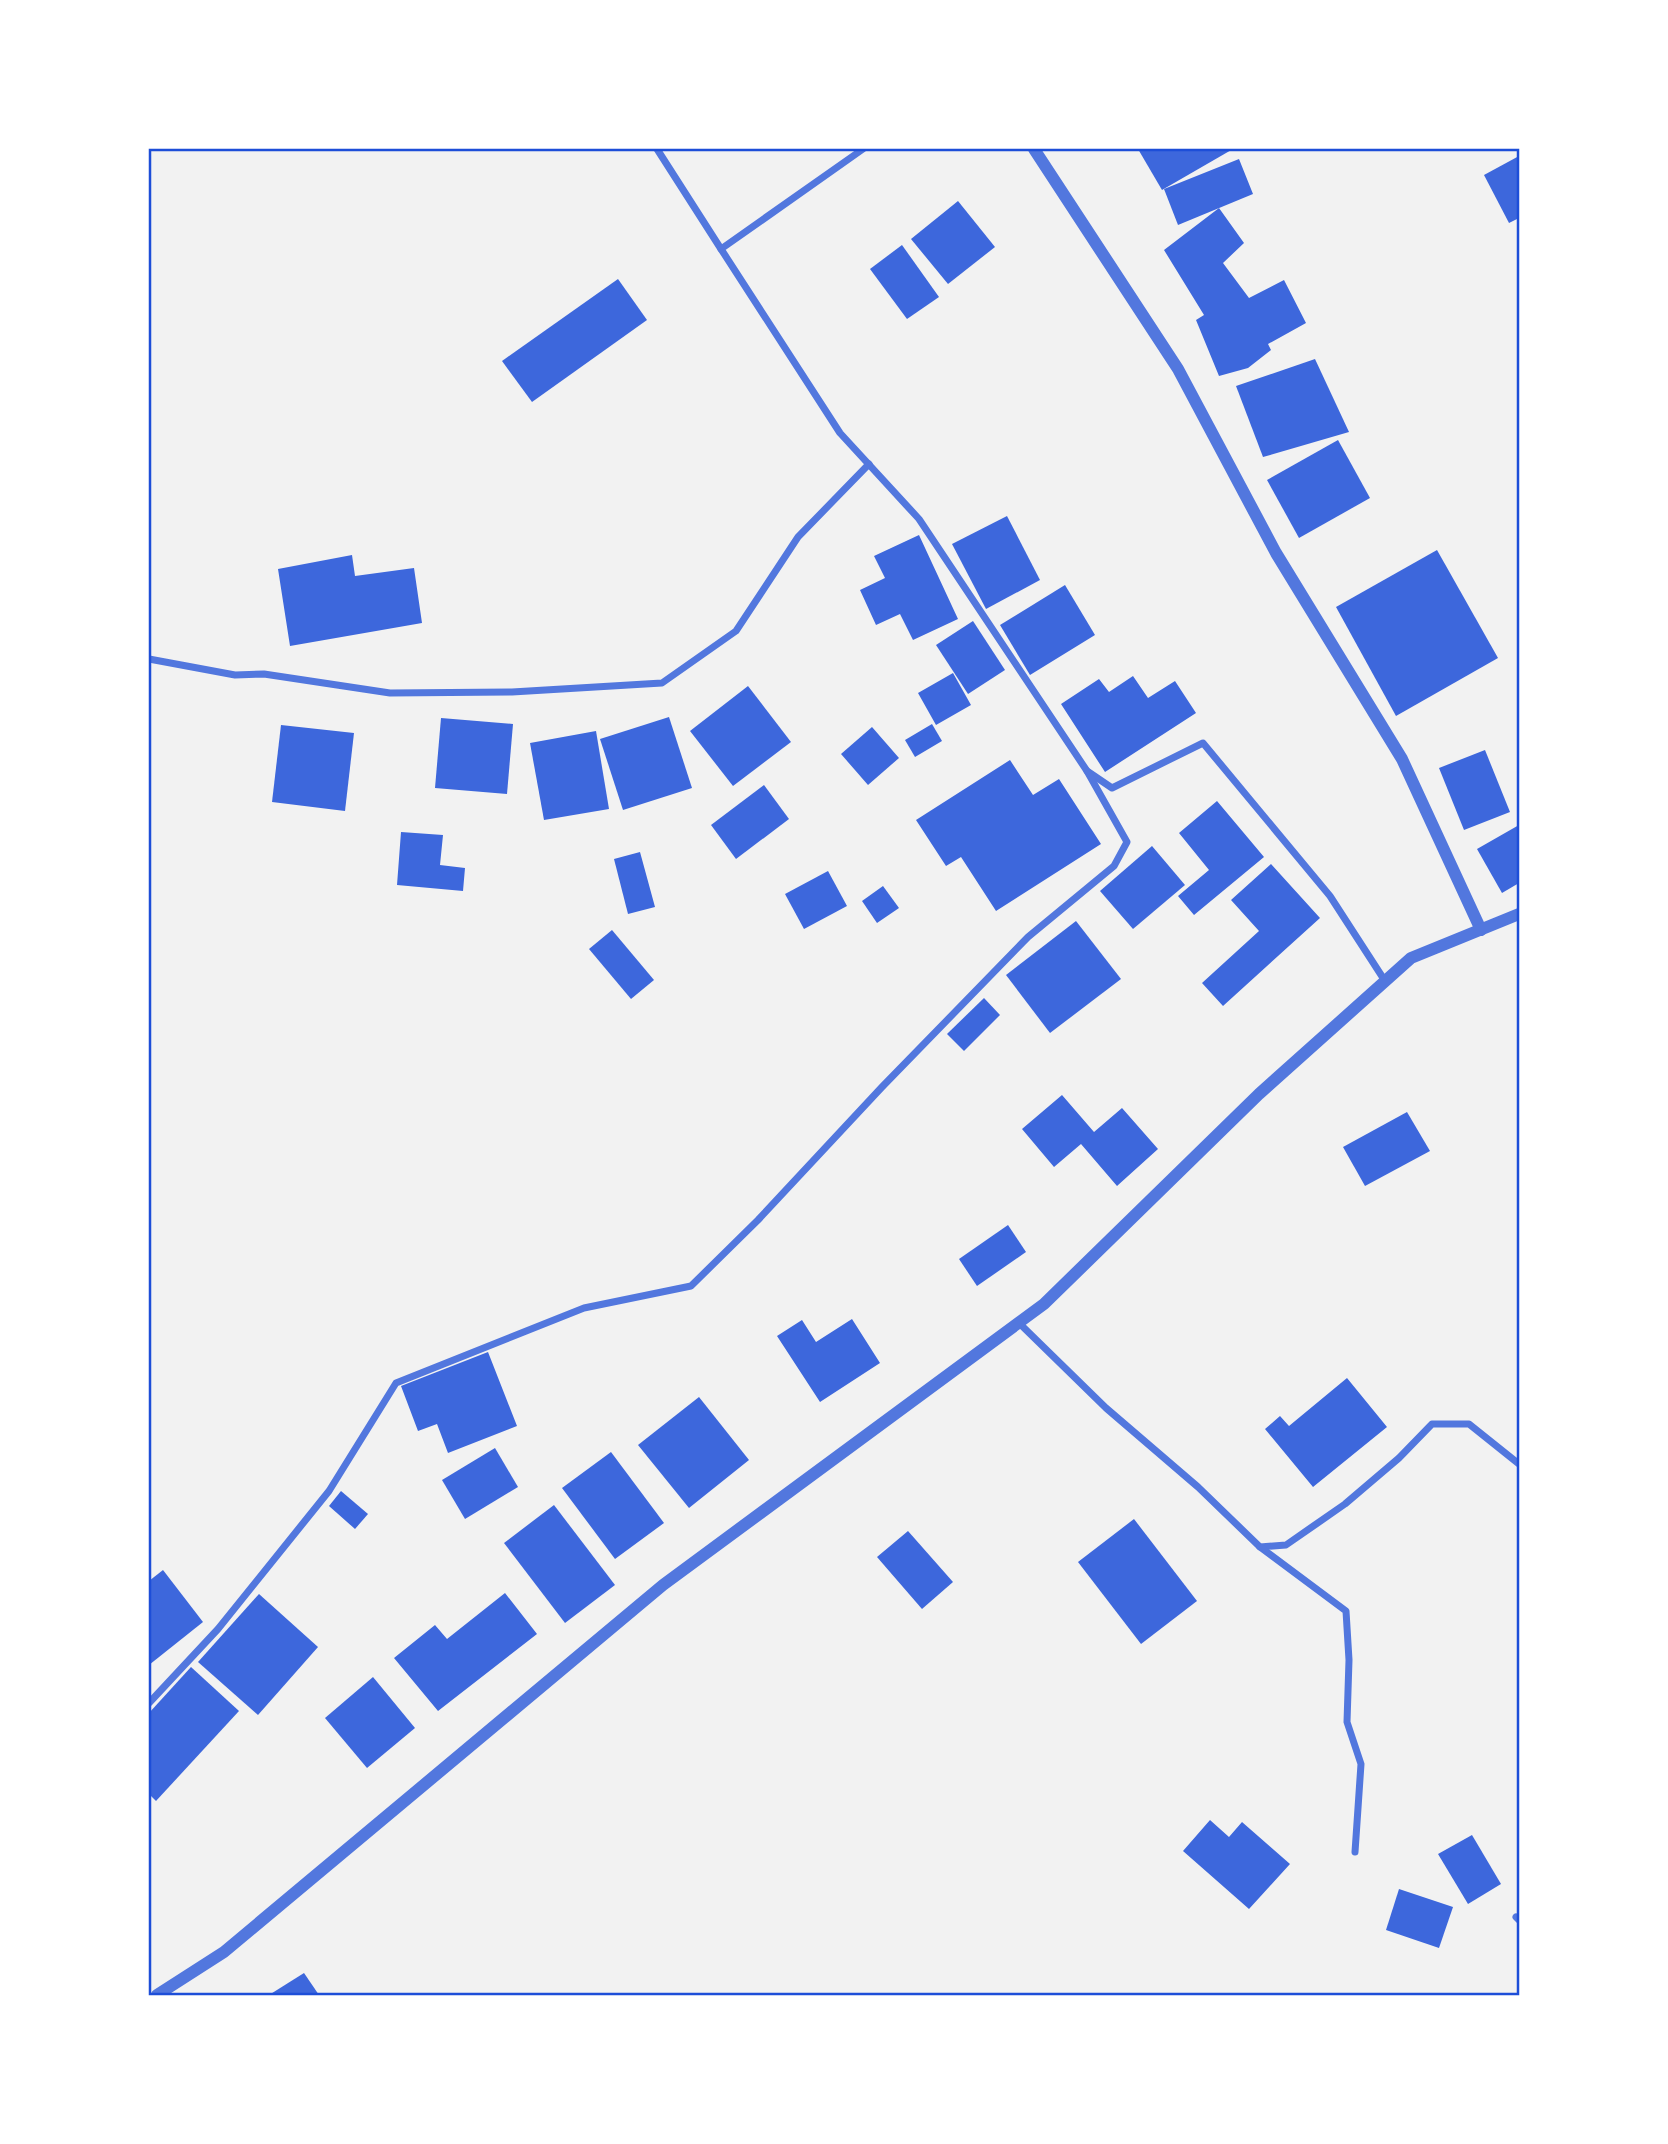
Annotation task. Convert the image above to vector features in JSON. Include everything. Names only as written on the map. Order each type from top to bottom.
[{"type":"street","points":[[149,1703],[218,1629],[329,1491],[396,1383],[584,1308],[691,1286],[758,1220],[1028,937],[1114,866],[1127,842],[1087,771],[919,519],[840,433],[657,149]]},
{"type":"street","points":[[721,249],[863,149]]},
{"type":"street","points":[[1034,149],[1178,369],[1276,553],[1402,759],[1481,929]]},
{"type":"street","points":[[149,659],[235,675],[264,674],[390,693],[512,692],[662,683],[736,631],[798,537],[869,464]]},
{"type":"street","points":[[1087,771],[1112,788],[1203,743],[1329,896],[1385,981]]},
{"type":"street","points":[[157,1995],[224,1952],[663,1585],[1044,1304],[1259,1094],[1410,958],[1519,914]]},
{"type":"street","points":[[1019,1323],[1106,1408],[1198,1487],[1260,1547],[1346,1611],[1349,1660],[1347,1722],[1361,1764],[1355,1852]]},
{"type":"street","points":[[1260,1547],[1286,1545],[1345,1504],[1399,1458],[1432,1424],[1469,1424],[1519,1464]]},
{"type":"building","points":[[1138,149],[1233,149],[1162,190]]},
{"type":"building","points":[[1519,156],[1519,218],[1509,223],[1484,175]]},
{"type":"building","points":[[1239,159],[1253,194],[1178,225],[1164,189]]},
{"type":"building","points":[[958,201],[995,247],[948,284],[911,239]]},
{"type":"building","points":[[1219,208],[1244,243],[1223,263],[1249,298],[1284,280],[1306,323],[1268,344],[1271,350],[1248,368],[1219,376],[1196,320],[1204,315],[1164,250]]},
{"type":"building","points":[[902,245],[939,297],[907,319],[870,269]]},
{"type":"building","points":[[618,279],[647,320],[532,402],[502,361]]},
{"type":"building","points":[[1315,359],[1349,432],[1263,457],[1236,386]]},
{"type":"building","points":[[1338,440],[1370,498],[1299,538],[1267,480]]},
{"type":"building","points":[[1007,516],[1040,580],[986,609],[952,544]]},
{"type":"building","points":[[919,535],[958,619],[913,640],[900,614],[876,625],[860,590],[885,578],[874,556]]},
{"type":"building","points":[[1437,550],[1498,658],[1396,716],[1336,607]]},
{"type":"building","points":[[352,555],[355,576],[414,568],[422,623],[290,646],[278,569]]},
{"type":"building","points":[[1065,585],[1095,635],[1030,675],[1000,625]]},
{"type":"building","points":[[973,621],[1005,670],[968,694],[936,645]]},
{"type":"building","points":[[953,673],[971,705],[936,725],[918,693]]},
{"type":"building","points":[[1133,676],[1148,698],[1175,681],[1196,713],[1105,772],[1061,704],[1099,679],[1109,692]]},
{"type":"building","points":[[748,686],[791,742],[733,786],[690,731]]},
{"type":"building","points":[[669,717],[692,788],[623,810],[600,739]]},
{"type":"building","points":[[441,718],[513,724],[507,794],[435,788]]},
{"type":"building","points":[[932,724],[942,741],[915,757],[905,740]]},
{"type":"building","points":[[281,725],[354,733],[345,811],[272,802]]},
{"type":"building","points":[[872,727],[899,758],[868,785],[841,754]]},
{"type":"building","points":[[596,731],[609,809],[544,820],[530,743]]},
{"type":"building","points":[[1485,750],[1510,812],[1464,830],[1439,768]]},
{"type":"building","points":[[1010,760],[1033,795],[1059,779],[1101,844],[996,911],[961,857],[946,866],[916,820]]},
{"type":"building","points":[[764,785],[789,819],[736,859],[711,825]]},
{"type":"building","points":[[1217,801],[1264,857],[1194,915],[1178,896],[1209,870],[1179,833]]},
{"type":"building","points":[[1519,825],[1519,883],[1502,893],[1477,849]]},
{"type":"building","points":[[401,832],[443,835],[440,865],[465,868],[463,891],[397,885]]},
{"type":"building","points":[[1152,846],[1185,885],[1133,929],[1100,891]]},
{"type":"building","points":[[640,852],[655,907],[628,914],[614,859]]},
{"type":"building","points":[[1271,864],[1320,918],[1223,1006],[1202,983],[1259,931],[1231,900]]},
{"type":"building","points":[[828,871],[847,906],[804,929],[785,894]]},
{"type":"building","points":[[883,886],[899,908],[877,923],[862,901]]},
{"type":"building","points":[[1076,921],[1121,979],[1050,1033],[1006,975]]},
{"type":"building","points":[[612,930],[654,980],[631,999],[589,949]]},
{"type":"building","points":[[984,998],[1000,1015],[964,1051],[947,1034]]},
{"type":"building","points":[[1062,1095],[1094,1132],[1122,1108],[1158,1149],[1117,1186],[1081,1144],[1054,1167],[1022,1129]]},
{"type":"building","points":[[1407,1112],[1430,1151],[1365,1186],[1343,1147]]},
{"type":"building","points":[[1008,1225],[1026,1252],[977,1286],[959,1259]]},
{"type":"building","points":[[852,1319],[880,1363],[820,1402],[777,1336],[802,1320],[816,1342]]},
{"type":"building","points":[[488,1352],[517,1426],[448,1453],[437,1424],[418,1431],[401,1386]]},
{"type":"building","points":[[1347,1378],[1387,1427],[1313,1487],[1265,1429],[1280,1416],[1289,1426]]},
{"type":"building","points":[[699,1397],[749,1460],[689,1508],[638,1445]]},
{"type":"building","points":[[495,1448],[518,1487],[465,1519],[442,1480]]},
{"type":"building","points":[[611,1452],[664,1523],[615,1559],[562,1488]]},
{"type":"building","points":[[341,1491],[368,1514],[355,1529],[329,1506]]},
{"type":"building","points":[[554,1505],[615,1585],[565,1623],[504,1543]]},
{"type":"building","points":[[1134,1519],[1197,1601],[1141,1644],[1078,1562]]},
{"type":"building","points":[[908,1531],[953,1582],[922,1609],[877,1557]]},
{"type":"building","points":[[163,1570],[203,1622],[149,1665],[149,1581]]},
{"type":"building","points":[[505,1593],[537,1634],[438,1711],[394,1658],[435,1625],[447,1639]]},
{"type":"building","points":[[259,1594],[318,1647],[258,1715],[198,1662]]},
{"type":"building","points":[[191,1667],[239,1711],[156,1801],[149,1794],[149,1713]]},
{"type":"building","points":[[373,1677],[415,1728],[367,1768],[325,1718]]},
{"type":"building","points":[[1210,1820],[1229,1837],[1242,1822],[1290,1864],[1249,1909],[1183,1851]]},
{"type":"building","points":[[1472,1835],[1501,1884],[1468,1904],[1438,1854]]},
{"type":"building","points":[[1399,1889],[1453,1907],[1439,1948],[1386,1930]]},
{"type":"building","points":[[304,1973],[319,1995],[269,1995]]}]
